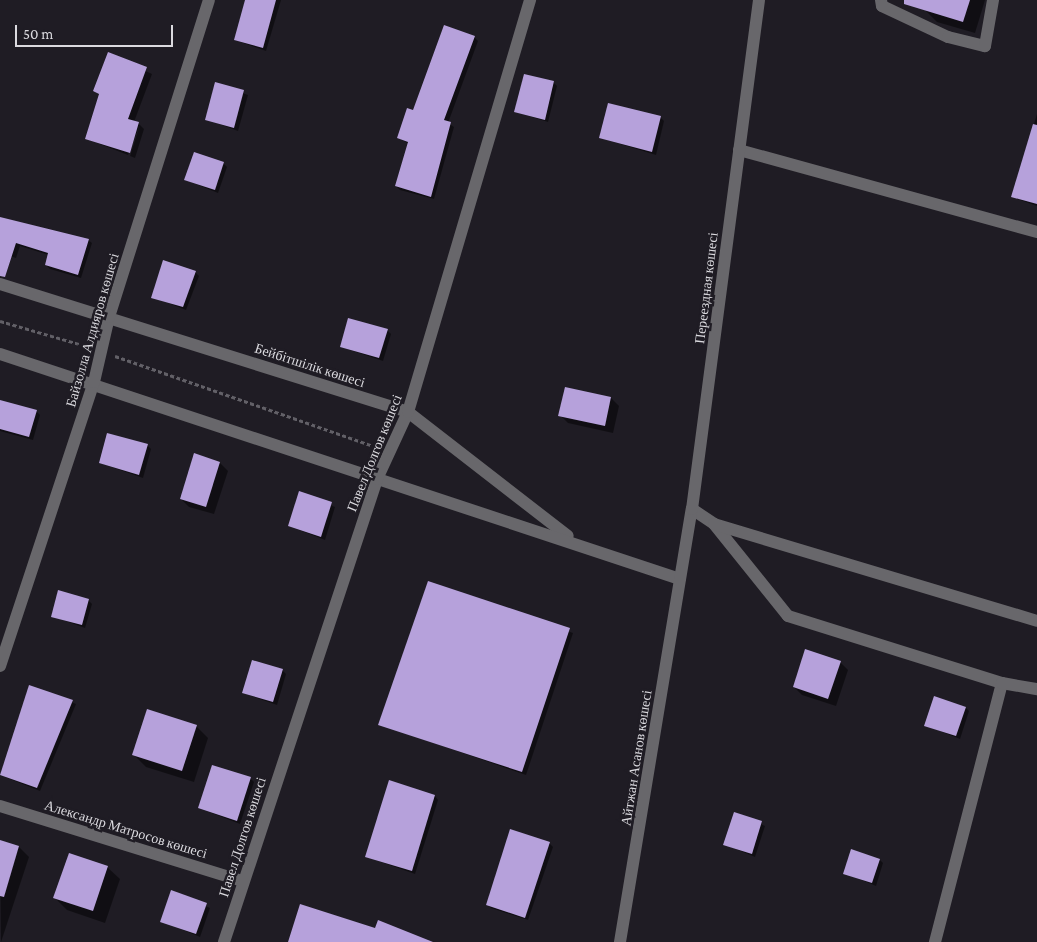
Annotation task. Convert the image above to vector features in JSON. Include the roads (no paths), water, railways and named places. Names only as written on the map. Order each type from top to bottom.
[{"type":"street","name":"Байзолла Алдияров көшесі","points":[[0,666],[94,382],[109,317],[210,0]]},
{"type":"street","name":"Павел Долгов көшесі","points":[[224,942],[242,880],[377,479],[408,412],[530,0]]},
{"type":"street","name":"Переездная көшесі","points":[[680,579],[692,509],[759,0]]},
{"type":"street","points":[[881,0],[882,6],[948,37],[985,46],[993,0]]},
{"type":"street","points":[[739,150],[1037,232]]},
{"type":"street","name":"Бейбітшілік көшесі","points":[[0,284],[408,412],[576,542]]},
{"type":"street","name":"Бейбітшілік көшесі","points":[[0,354],[94,382],[377,479],[576,542],[680,579]]},
{"type":"street","points":[[692,509],[714,524],[788,616],[1002,683],[1037,689]]},
{"type":"street","points":[[714,524],[1037,621]]},
{"type":"street","name":"Айтжан Асанов көшесі","points":[[620,942],[680,579]]},
{"type":"street","points":[[935,942],[1002,683]]},
{"type":"street","name":"Александр Матросов көшесі","points":[[0,806],[242,880]]}]
